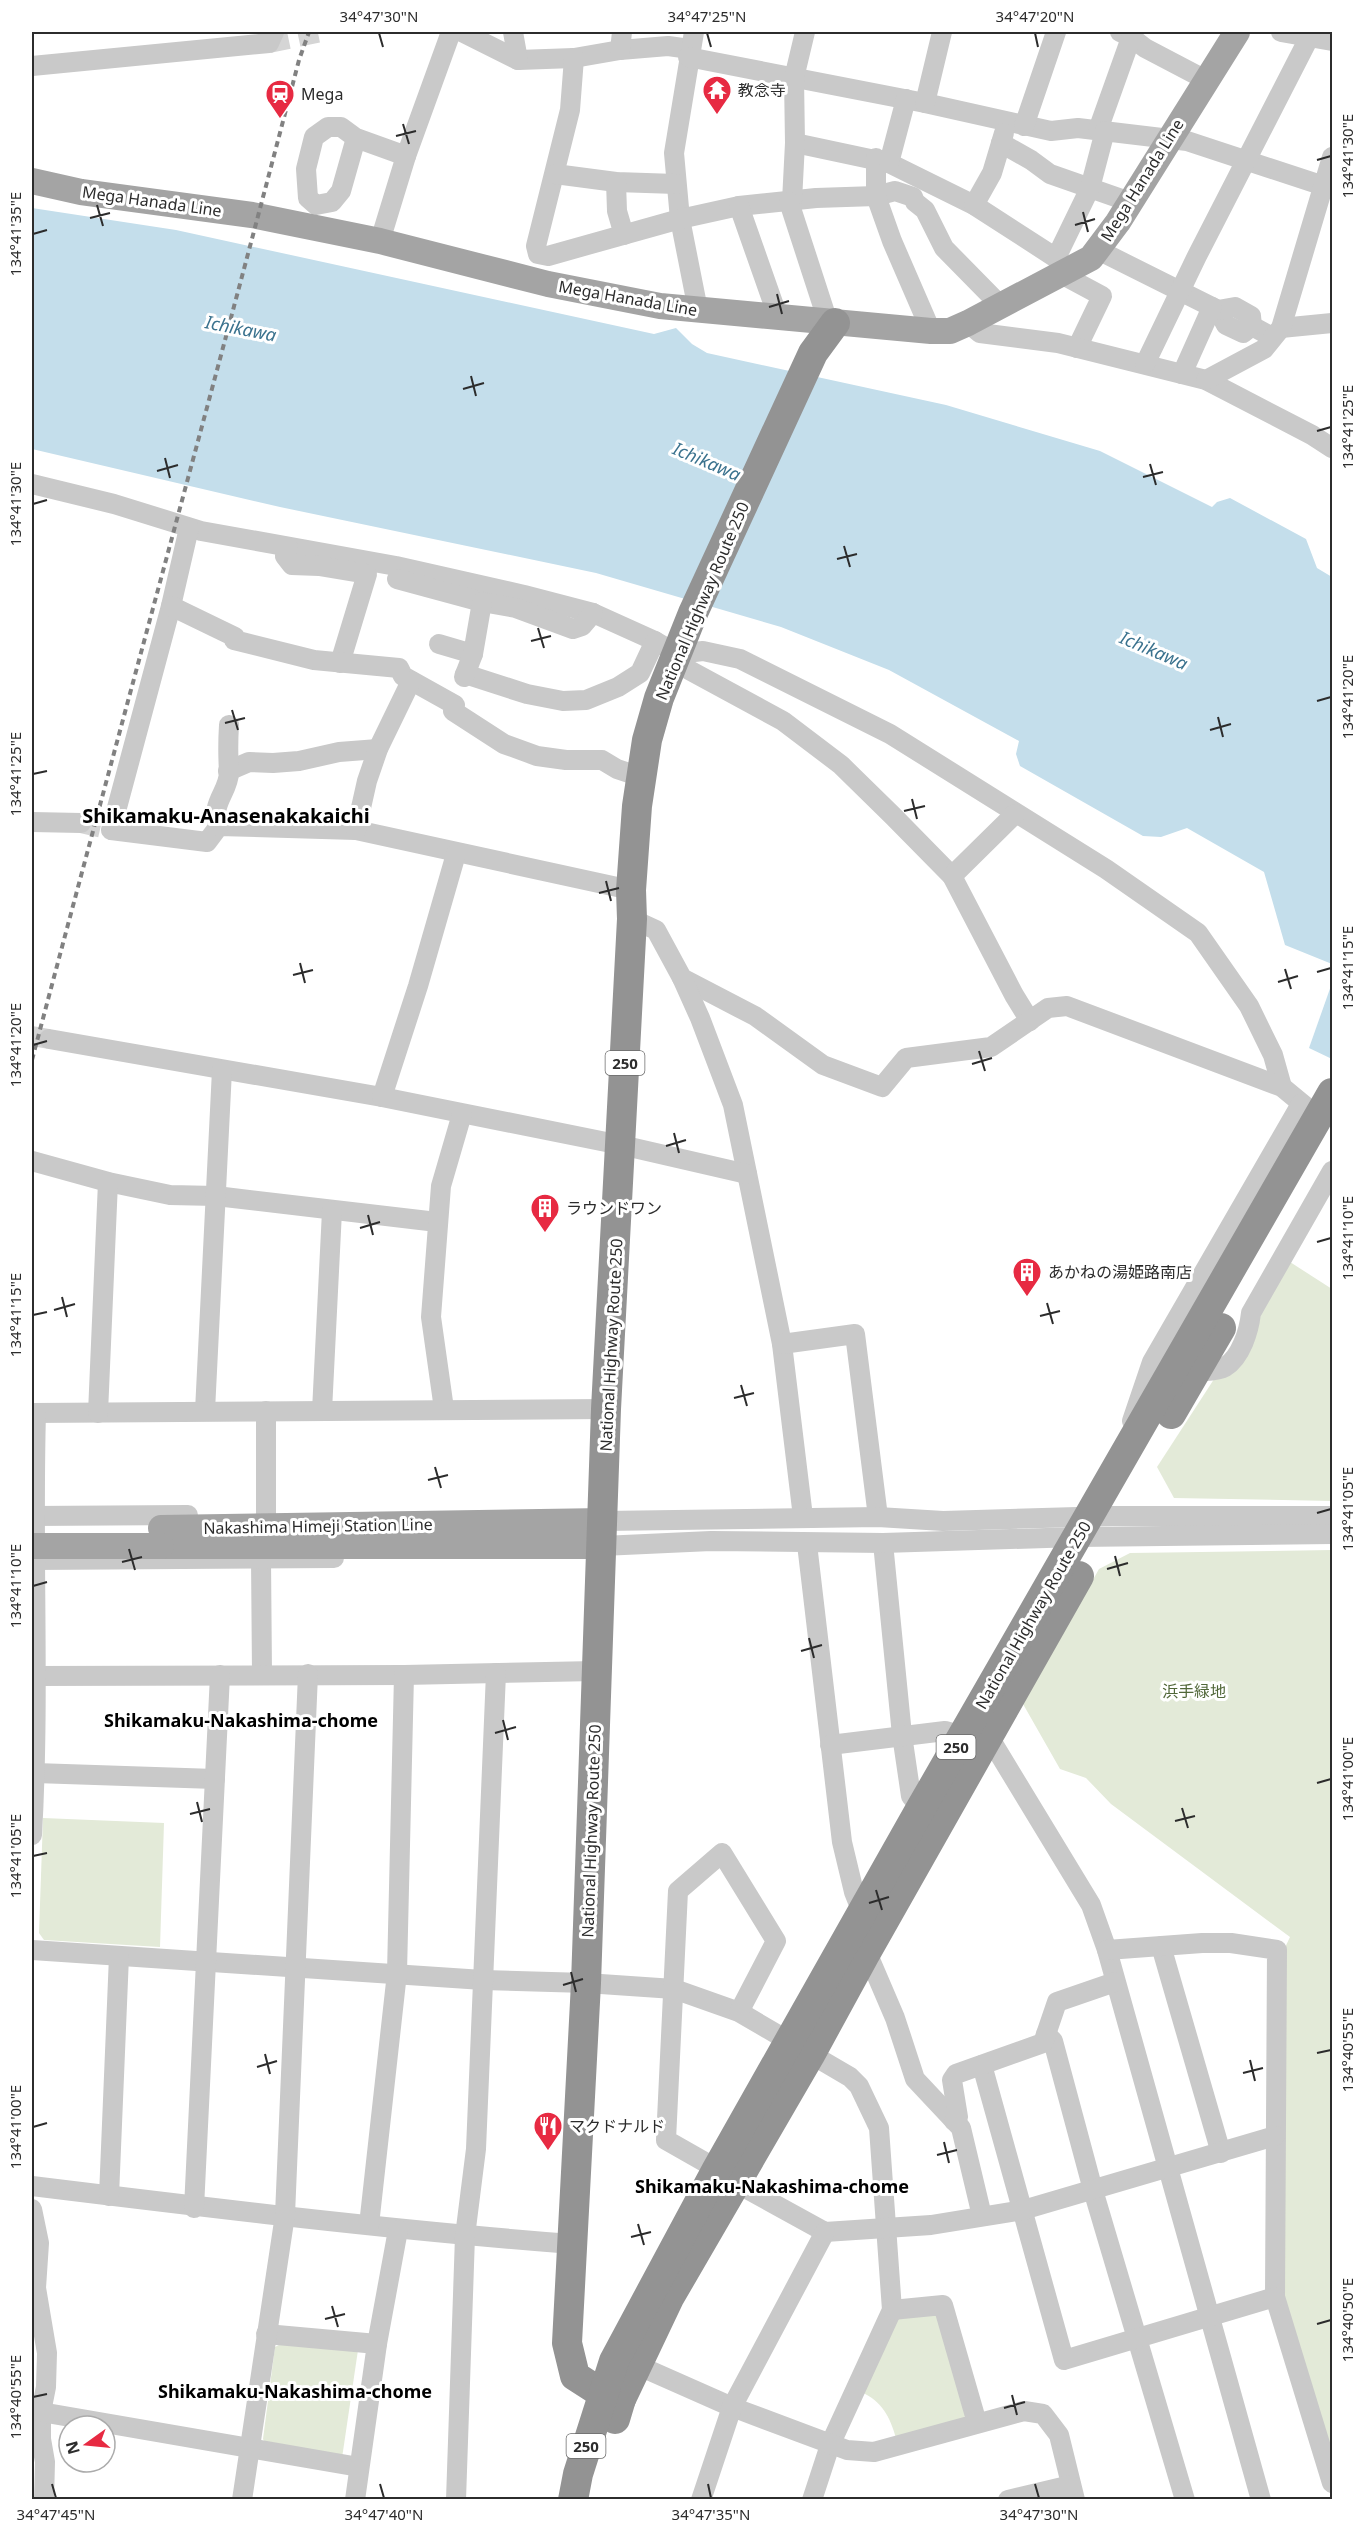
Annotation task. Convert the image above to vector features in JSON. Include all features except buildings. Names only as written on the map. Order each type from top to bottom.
[{"type":"highway","name":"National Highway Route 250","points":[[612,2397],[575,2376],[567,2343],[586,1983],[606,1409],[621,1145],[631,905],[642,777],[647,740],[659,698],[666,648],[693,613],[813,353],[831,322]]},
{"type":"highway","name":"National Highway Route 250","points":[[593,2499],[612,2397],[614,2361],[727,2176],[800,2049],[864,1956],[976,1737],[1095,1527],[1197,1372],[1319,1107]]},
{"type":"highway","name":"National Highway Route 250","points":[[1095,1527],[1128,1450],[1319,1107]]},
{"type":"highway","name":"National Highway Route 250","points":[[800,2049],[862,1912],[921,1808],[976,1737]]},
{"type":"highway","name":"National Highway Route 250","points":[[573,2499],[578,2474],[612,2397],[637,2365],[727,2176]]},
{"type":"main road","name":"Mega Hanada Line","points":[[32,181],[81,192],[252,215],[380,241],[548,284],[660,306],[950,331],[1000,306],[1062,268],[1091,258],[1130,202],[1168,138],[1237,32]]},
{"type":"main road","name":"Nakashima Himeji Station Line","points":[[32,1521],[161,1537],[603,1533]]},
{"type":"main road","name":"Nakashima Himeji Station Line","points":[[32,1555],[161,1537]]},
{"type":"street","points":[[32,66],[269,44],[274,32]]},
{"type":"street","points":[[380,241],[406,156],[451,32]]},
{"type":"street","points":[[462,32],[518,60],[574,58],[621,41],[690,46],[794,78],[906,99],[1051,131],[1078,128],[1187,141],[1324,186]]},
{"type":"street","points":[[513,32],[518,60]]},
{"type":"street","points":[[805,32],[794,78],[795,142],[790,202],[831,322]]},
{"type":"street","points":[[925,103],[942,32]]},
{"type":"street","points":[[974,205],[992,173],[1001,143],[1016,124],[1056,32]]},
{"type":"street","points":[[1281,32],[1311,34],[1332,40]]},
{"type":"street","points":[[1062,268],[1090,188],[1102,130],[1128,33],[1145,48],[1206,80]]},
{"type":"street","points":[[1145,364],[1311,34]]},
{"type":"street","points":[[690,46],[674,153],[680,219],[698,310]]},
{"type":"street","points":[[574,58],[570,110],[536,246],[538,254],[548,256],[680,219],[739,206],[876,196],[895,191],[913,197],[915,202],[925,210],[944,248],[1000,306]]},
{"type":"street","points":[[906,99],[883,160],[876,196],[891,241],[931,331]]},
{"type":"street","points":[[356,138],[406,156]]},
{"type":"street","points":[[795,142],[883,160],[974,205],[1102,296],[1077,348]]},
{"type":"street","points":[[1001,143],[1050,174],[1130,202]]},
{"type":"street","points":[[1206,380],[1264,349],[1276,333],[1332,157]]},
{"type":"street","points":[[555,174],[616,183],[676,184]]},
{"type":"street","points":[[915,202],[927,182]]},
{"type":"street","points":[[616,183],[617,211],[624,235]]},
{"type":"street","points":[[739,206],[778,317]]},
{"type":"street","points":[[1098,250],[1215,309],[1235,307],[1251,316],[1252,327],[1276,333],[1332,323]]},
{"type":"street","points":[[1182,374],[1215,309]]},
{"type":"street","points":[[968,324],[980,333],[1077,348],[1206,380],[1312,435],[1332,448]]},
{"type":"street","points":[[32,484],[114,504],[189,528],[396,566],[593,613],[666,648],[689,670],[783,721],[841,765],[952,876],[1030,1021]]},
{"type":"street","points":[[189,528],[171,606],[111,830],[207,842],[219,826]]},
{"type":"street","points":[[288,547],[285,556],[292,565],[319,566],[397,579],[516,609],[573,629],[582,626],[593,613]]},
{"type":"street","points":[[340,663],[367,574]]},
{"type":"street","points":[[482,602],[473,654],[464,676],[563,702],[586,700],[618,687],[640,673],[666,648],[703,651],[740,659],[890,734],[1106,869],[1198,933],[1249,1006],[1273,1055],[1282,1087]]},
{"type":"street","points":[[171,606],[235,636],[234,640],[314,660],[399,668],[403,676],[455,705],[453,711],[504,744],[537,756],[566,760],[602,760],[616,769],[642,777]]},
{"type":"street","points":[[439,644],[473,654]]},
{"type":"street","points":[[356,830],[367,781],[378,749],[411,681]]},
{"type":"street","points":[[219,826],[215,817],[228,771],[230,725]]},
{"type":"street","points":[[228,771],[249,762],[291,762],[339,752],[378,749]]},
{"type":"street","points":[[952,876],[1015,814]]},
{"type":"street","points":[[32,822],[81,823]]},
{"type":"street","points":[[219,826],[356,830],[456,854],[631,905],[656,930],[700,1018],[733,1105],[782,1344],[803,1517]]},
{"type":"street","points":[[381,1097],[418,986],[456,854]]},
{"type":"street","points":[[682,978],[754,1016],[823,1065],[882,1087],[906,1058],[991,1047],[1048,1008],[1067,1006],[1282,1087],[1319,1107]]},
{"type":"street","points":[[49,1039],[381,1097],[621,1145],[747,1174]]},
{"type":"street","points":[[206,1411],[222,1070]]},
{"type":"street","points":[[444,1409],[431,1317],[441,1186],[462,1114]]},
{"type":"street","points":[[32,1161],[108,1182],[170,1195],[216,1196],[437,1222]]},
{"type":"street","points":[[1197,1372],[1224,1368],[1238,1352],[1249,1329],[1251,1313],[1332,1171]]},
{"type":"street","points":[[98,1413],[108,1182]]},
{"type":"street","points":[[322,1411],[332,1211]]},
{"type":"street","points":[[782,1344],[855,1334],[878,1516]]},
{"type":"street","points":[[32,1835],[35,1773],[32,1555],[34,1413],[606,1409]]},
{"type":"street","points":[[266,1411],[266,1515]]},
{"type":"street","points":[[32,1521],[374,1513],[430,1536]]},
{"type":"street","points":[[603,1533],[803,1517],[878,1516],[943,1521],[1332,1534]]},
{"type":"street","points":[[603,1533],[711,1541],[807,1544],[883,1543],[1095,1527],[1332,1516]]},
{"type":"street","points":[[32,1555],[261,1559],[382,1558],[430,1536]]},
{"type":"street","points":[[883,1543],[902,1735],[911,1796],[921,1808]]},
{"type":"street","points":[[807,1544],[842,1842],[854,1893],[862,1912]]},
{"type":"street","points":[[261,1559],[262,1674]]},
{"type":"street","points":[[34,1676],[404,1675],[596,1671]]},
{"type":"street","points":[[456,2499],[465,2236],[476,2149],[496,1673]]},
{"type":"street","points":[[242,2499],[285,2215],[308,1674]]},
{"type":"street","points":[[194,2208],[220,1675]]},
{"type":"street","points":[[369,2225],[397,1973],[404,1675]]},
{"type":"street","points":[[830,1745],[945,1731],[976,1737],[1091,1905],[1107,1950],[1208,2318],[1261,2499]]},
{"type":"street","points":[[35,1773],[215,1779]]},
{"type":"street","points":[[739,2012],[776,1941],[722,1853],[678,1891],[666,2140],[825,2232],[931,2225],[1023,2210],[1275,2136]]},
{"type":"street","points":[[1107,1950],[1231,1943],[1277,1950],[1275,2298],[1332,2483]]},
{"type":"street","points":[[1161,1946],[1221,2153]]},
{"type":"street","points":[[32,1950],[483,1980],[586,1983],[674,1989],[739,2012],[850,2077],[859,2086],[879,2128],[892,2310],[830,2445],[812,2499]]},
{"type":"street","points":[[109,2196],[119,1956]]},
{"type":"street","points":[[864,1956],[871,1962],[895,2018],[915,2079],[962,2128],[980,2199],[982,2216]]},
{"type":"street","points":[[954,2121],[958,2117],[952,2080],[956,2074],[1043,2043],[1057,2002],[1115,1982]]},
{"type":"street","points":[[1046,2034],[1053,2042],[1136,2339],[1185,2499]]},
{"type":"street","points":[[982,2066],[1064,2360],[1275,2298]]},
{"type":"street","points":[[32,2186],[194,2208],[285,2215],[398,2230],[572,2244]]},
{"type":"street","points":[[32,2209],[39,2243],[36,2288],[47,2353],[46,2387],[41,2412],[41,2439],[45,2462],[44,2499]]},
{"type":"street","points":[[355,2499],[377,2344],[398,2230]]},
{"type":"street","points":[[701,2499],[732,2407],[825,2232]]},
{"type":"street","points":[[892,2310],[944,2305],[977,2423]]},
{"type":"street","points":[[266,2334],[377,2344]]},
{"type":"street","points":[[637,2365],[732,2407],[847,2450],[874,2451],[1024,2411],[1043,2414],[1059,2435],[1073,2492],[1008,2499]]},
{"type":"street","points":[[41,2412],[359,2467]]},
{"type":"green space","points":[[1290,1262],[1332,1289],[1332,1501],[1174,1498],[1157,1467]]},
{"type":"green space","name":"浜手緑地","points":[[1332,1550],[1332,2464],[1281,2291],[1281,1956],[1290,1937],[1111,1804],[1086,1778],[1060,1769],[1023,1704],[1099,1569],[1130,1553]]},
{"type":"green space","points":[[43,1818],[164,1823],[160,1947],[44,1940],[39,1933]]},
{"type":"green space","points":[[934,2313],[941,2317],[967,2413],[961,2422],[896,2438],[884,2410],[861,2392],[896,2316]]},
{"type":"green space","points":[[285,2342],[358,2350],[342,2458],[267,2447],[263,2439],[275,2347]]},
{"type":"water","name":"Ichikawa","points":[[32,208],[176,230],[654,334],[676,328],[692,344],[707,353],[946,405],[1100,451],[1212,507],[1217,502],[1230,498],[1306,539],[1317,568],[1332,577],[1332,964],[1285,945],[1264,872],[1187,828],[1161,837],[1143,836],[1020,766],[1016,754],[1019,741],[889,670],[781,627],[596,573],[280,507],[32,449]]},
{"type":"water","points":[[1332,983],[1332,1059],[1309,1048]]},
{"type":"tunnel","points":[[269,43],[321,32]]},
{"type":"tunnel","points":[[81,823],[111,830]]},
{"type":"tunnel","points":[[32,1036],[49,1039]]},
{"type":"railway","points":[[32,1060],[299,60],[309,32]]},
{"type":"place","name":"教念寺","points":[[717,116]]},
{"type":"place","name":"Mega","points":[[280,120]]},
{"type":"place","name":"ラウンドワン","points":[[545,1234]]},
{"type":"place","name":"あかねの湯姫路南店","points":[[1027,1298]]},
{"type":"place","name":"マクドナルド","points":[[548,2152]]},
{"type":"district","name":"Shikamaku-Anasenakakaichi","points":[[226,815]]},
{"type":"district","name":"Shikamaku-Nakashima-chome","points":[[241,1720]]},
{"type":"district","name":"Shikamaku-Nakashima-chome","points":[[772,2186]]},
{"type":"district","name":"Shikamaku-Nakashima-chome","points":[[295,2391]]}]
